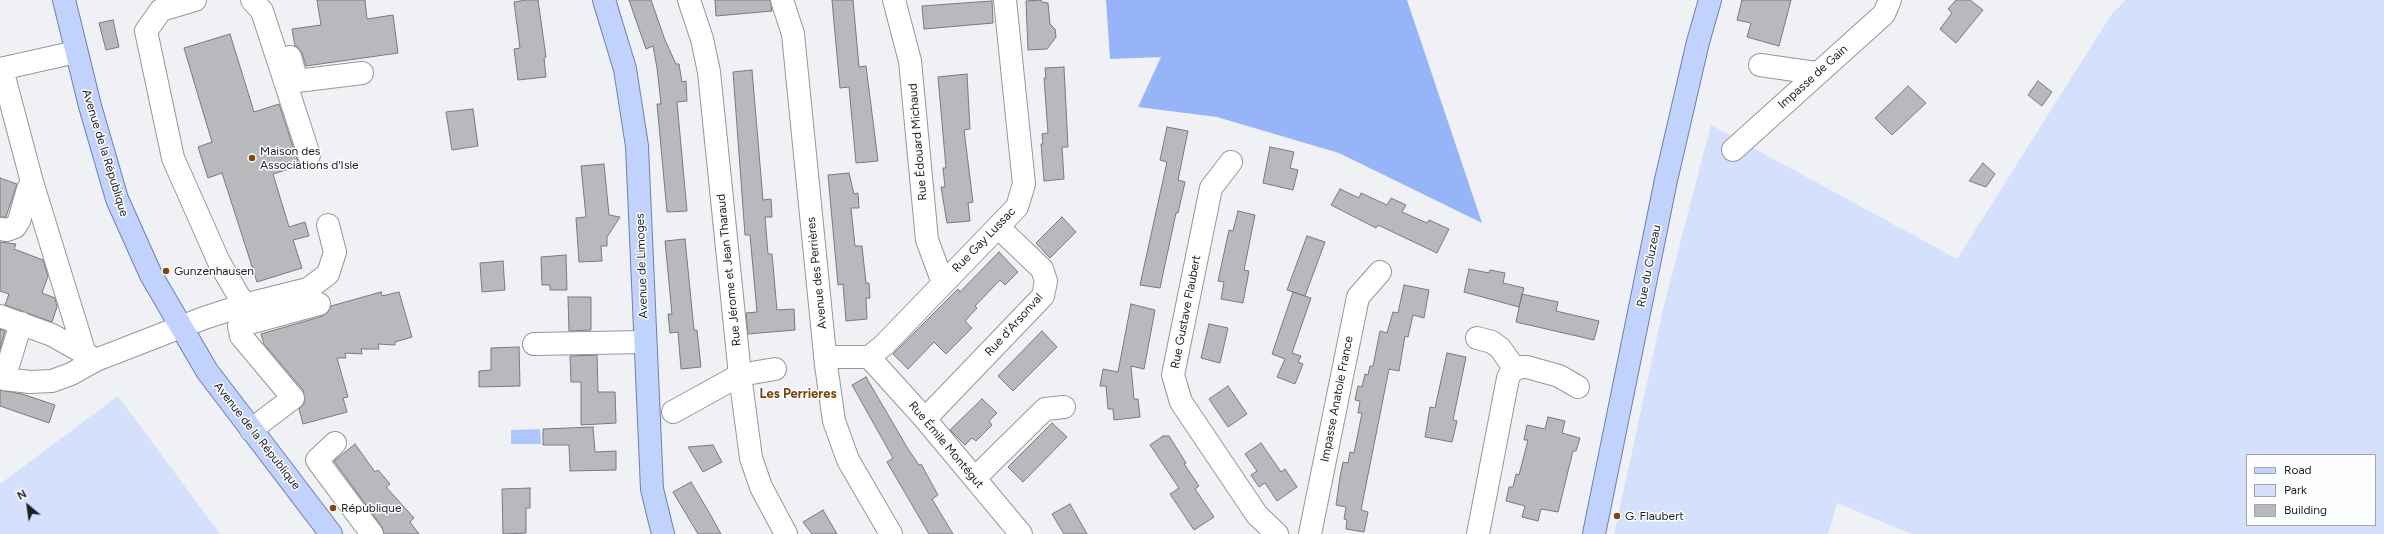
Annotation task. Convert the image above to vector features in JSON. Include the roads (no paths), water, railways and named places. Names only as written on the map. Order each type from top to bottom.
[{"type":"main road","name":"Avenue de la République","points":[[64,0],[76,52],[117,199],[151,275],[179,327],[207,372],[331,534]]},
{"type":"main road","name":"Avenue de Limoges","points":[[604,0],[625,69],[637,146],[644,342],[652,489],[663,534]]},
{"type":"main road","name":"Rue du Cluzeau","points":[[1594,534],[1666,180],[1698,42],[1710,0]]},
{"type":"street","points":[[252,0],[262,11],[309,154]]},
{"type":"street","points":[[272,0],[297,81],[362,73]]},
{"type":"street","name":"Rue Jérome et Jean Tharaud","points":[[689,0],[702,39],[709,72],[740,375],[751,458],[761,487],[786,534]]},
{"type":"street","name":"Avenue des Perrières","points":[[782,0],[793,34],[825,357],[834,421],[848,460],[891,534]]},
{"type":"street","name":"Rue Édouard Michaud","points":[[894,0],[910,61],[927,240],[943,283]]},
{"type":"street","name":"Rue Gay Lussac","points":[[869,357],[884,345],[943,283],[999,228],[1017,207],[1024,184],[1005,0]]},
{"type":"street","name":"Impasse de Gain","points":[[1732,150],[1816,73],[1884,14],[1890,0]]},
{"type":"street","points":[[182,2],[161,10],[146,30],[172,158],[219,262],[244,305]]},
{"type":"street","points":[[76,52],[1,69],[32,182],[91,357]]},
{"type":"street","points":[[1760,65],[1816,73]]},
{"type":"street","name":"Rue Gustave Flaubert","points":[[1231,162],[1211,188],[1174,375],[1181,402],[1257,515],[1277,534]]},
{"type":"street","points":[[0,229],[7,230],[15,227],[19,221],[28,188],[32,182]]},
{"type":"street","points":[[21,323],[2,378],[30,382],[52,381],[70,374],[91,357],[244,305],[308,289],[328,274],[335,252],[328,225]]},
{"type":"street","name":"Rue d'Arsonval","points":[[925,419],[1043,296],[1046,281],[1042,269],[999,228]]},
{"type":"street","name":"Impasse Anatole France","points":[[1310,534],[1358,297],[1380,272]]},
{"type":"street","points":[[251,430],[292,398],[241,336],[239,326],[320,304]]},
{"type":"street","points":[[0,316],[52,335],[91,357]]},
{"type":"street","points":[[1477,338],[1492,342],[1500,348],[1515,369]]},
{"type":"street","points":[[534,344],[644,342]]},
{"type":"street","points":[[825,357],[869,357]]},
{"type":"street","name":"Rue Émile Montégut","points":[[869,357],[925,419],[1021,534]]},
{"type":"street","points":[[1478,534],[1508,378],[1515,369],[1527,367],[1559,376],[1578,387]]},
{"type":"street","points":[[673,412],[740,375],[775,369]]},
{"type":"street","points":[[975,478],[1046,409],[1064,407]]},
{"type":"street","points":[[335,442],[317,460],[372,534]]},
{"type":"place","name":"Maison des Associations d'Isle","points":[[252,158]]},
{"type":"place","name":"Gunzenhausen","points":[[166,271]]},
{"type":"place","name":"République","points":[[333,508]]},
{"type":"place","name":"G. Flaubert","points":[[1617,516]]},
{"type":"district","name":"Les Perrieres","points":[[798,394]]}]
